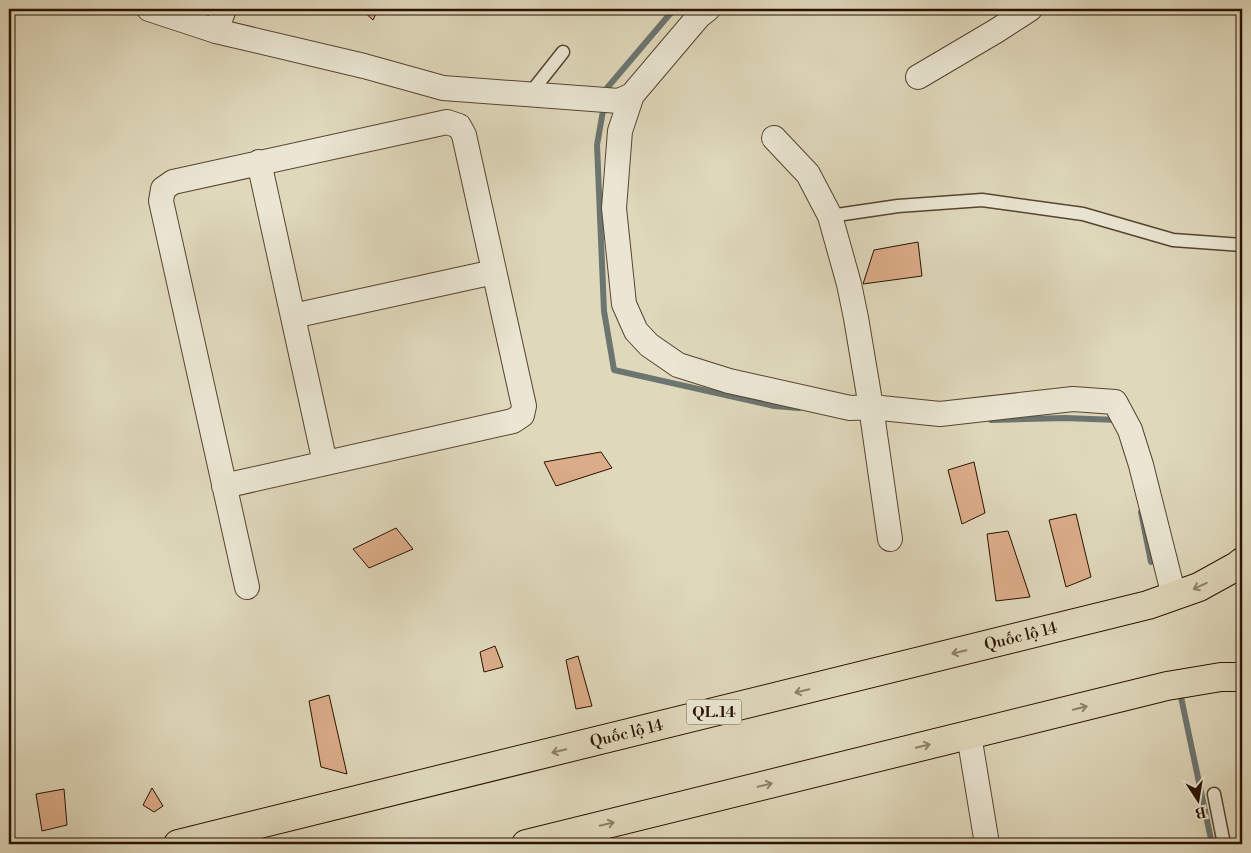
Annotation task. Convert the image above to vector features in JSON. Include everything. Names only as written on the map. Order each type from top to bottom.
[{"type":"highway","name":"Quốc lộ 14","points":[[178,844],[1148,605],[1199,587],[1242,562]]},
{"type":"highway","points":[[526,844],[1167,686],[1221,677],[1242,677]]},
{"type":"street","points":[[148,9],[216,31],[364,66],[443,88],[530,95],[614,98],[708,9]]},
{"type":"street","points":[[216,31],[224,9]]},
{"type":"street","points":[[918,77],[996,32],[1030,9]]},
{"type":"street","points":[[459,126],[472,91]]},
{"type":"street","points":[[614,98],[620,131],[614,208],[624,304],[636,331],[648,345],[678,365],[729,381],[850,408],[872,416],[940,414],[1074,399],[1115,402],[1130,430],[1141,465],[1174,596]]},
{"type":"street","points":[[224,486],[513,421],[522,414],[524,406],[464,135],[459,126],[447,122],[259,162],[173,182],[163,189],[161,201],[224,486],[247,587]]},
{"type":"street","points":[[774,138],[808,174],[830,216],[850,284],[890,539]]},
{"type":"street","points":[[259,162],[326,463]]},
{"type":"street","points":[[293,316],[494,272]]},
{"type":"street","points":[[969,735],[986,844]]},
{"type":"lane","points":[[530,95],[563,52]]},
{"type":"lane","points":[[830,216],[898,206],[982,200],[1083,214],[1173,240],[1242,245]]},
{"type":"lane","points":[[1214,794],[1224,844]]},
{"type":"building","points":[[361,9],[378,9],[373,20]]},
{"type":"building","points":[[918,242],[922,276],[863,284],[874,250]]},
{"type":"building","points":[[601,452],[612,468],[556,486],[544,462]]},
{"type":"building","points":[[974,462],[985,513],[962,524],[948,470]]},
{"type":"building","points":[[1076,514],[1091,577],[1066,587],[1049,520]]},
{"type":"building","points":[[396,528],[413,549],[369,568],[353,549]]},
{"type":"building","points":[[1008,531],[1030,597],[996,601],[987,534]]},
{"type":"building","points":[[495,646],[503,667],[484,672],[480,652]]},
{"type":"building","points":[[578,656],[592,706],[576,709],[566,660]]},
{"type":"building","points":[[329,695],[347,774],[321,767],[309,701]]},
{"type":"building","points":[[152,788],[163,806],[154,812],[143,805]]},
{"type":"building","points":[[64,789],[67,825],[42,831],[36,794]]},
{"type":"waterway","points":[[676,9],[607,88],[597,145],[604,311],[614,370],[774,406],[799,408]]},
{"type":"waterway","points":[[991,420],[1065,418],[1118,420]]},
{"type":"waterway","points":[[1141,512],[1151,562]]},
{"type":"waterway","points":[[1181,697],[1212,844]]}]
